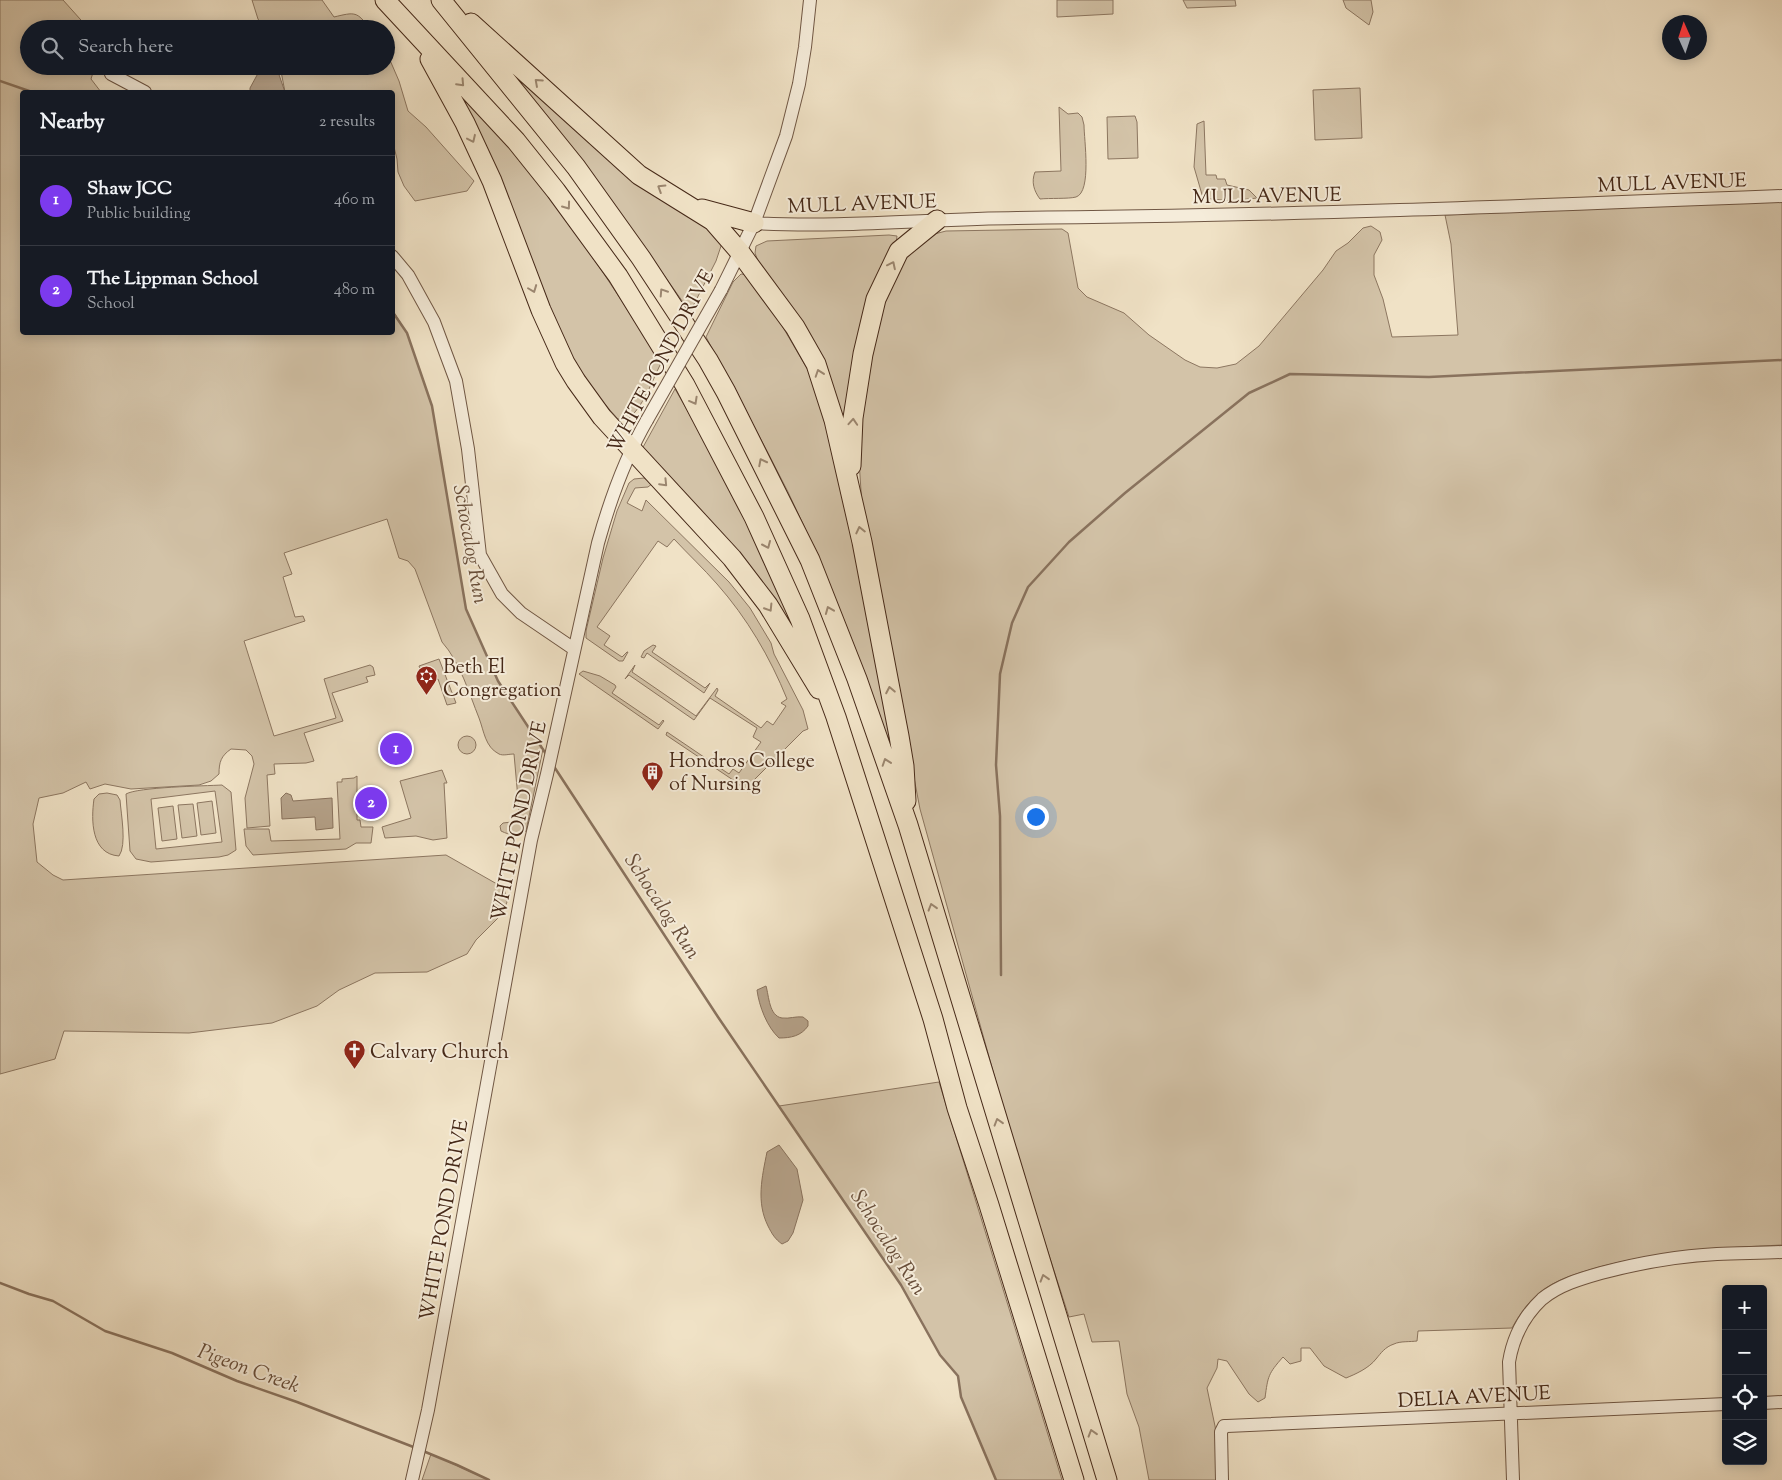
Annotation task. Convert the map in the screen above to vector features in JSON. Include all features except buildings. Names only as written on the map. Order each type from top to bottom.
[{"type":"highway","points":[[385,0],[516,141],[556,191],[618,276],[685,385],[754,517],[800,619],[836,717],[930,1010],[957,1108],[1074,1480]]},
{"type":"highway","points":[[442,0],[509,56],[640,175],[713,221],[739,251],[795,328],[816,364],[834,420],[862,542],[904,766],[908,825]]},
{"type":"highway","points":[[442,0],[576,167],[636,251],[708,360],[810,560],[857,680],[908,825],[1107,1480]]},
{"type":"highway","points":[[416,34],[465,123],[492,181],[541,310],[565,363],[594,406],[732,558],[755,588],[768,605],[836,717]]},
{"type":"highway","points":[[687,204],[713,213],[754,223]]},
{"type":"highway","points":[[850,488],[853,418],[863,354],[876,299],[899,251],[937,220]]},
{"type":"street","name":"WHITE POND DRIVE","points":[[412,1480],[428,1410],[531,840],[600,534],[631,448],[721,290],[754,223],[788,127],[799,84],[810,0]]},
{"type":"street","points":[[113,75],[141,90]]},
{"type":"street","name":"MULL AVENUE","points":[[754,223],[793,225],[867,224],[937,220],[1318,214],[1782,196]]},
{"type":"street","points":[[395,260],[408,275],[434,322],[456,380],[468,449],[480,555],[502,594],[521,613],[574,649]]},
{"type":"street","points":[[1513,1480],[1509,1362],[1519,1329],[1527,1315],[1543,1298],[1555,1290],[1583,1278],[1649,1263],[1718,1254],[1782,1252]]},
{"type":"street","points":[[1767,1403],[1782,1402]]},
{"type":"street","name":"DELIA AVENUE","points":[[1222,1480],[1221,1432],[1224,1426],[1722,1404]]},
{"type":"shaded area","points":[[0,0],[63,0],[81,20],[20,20],[20,75],[92,75],[91,79],[99,90],[20,90],[20,335],[395,335],[395,314],[407,333],[432,406],[466,609],[498,681],[543,749],[526,831],[508,834],[501,831],[500,826],[503,823],[520,821],[514,754],[499,754],[488,743],[464,678],[442,642],[415,569],[408,561],[399,558],[387,519],[284,553],[292,574],[283,577],[295,617],[303,616],[305,621],[244,641],[274,736],[336,718],[324,679],[370,665],[373,667],[375,675],[366,677],[368,682],[332,693],[343,721],[304,733],[314,761],[274,764],[275,774],[267,775],[270,826],[247,828],[245,798],[254,764],[252,756],[246,750],[231,749],[221,760],[219,774],[211,781],[199,785],[131,789],[105,784],[90,789],[86,782],[63,793],[39,798],[33,824],[37,862],[53,875],[63,880],[446,855],[504,888],[507,902],[502,914],[476,940],[467,954],[427,972],[375,973],[339,990],[317,1006],[272,1023],[189,1033],[64,1031],[55,1059],[0,1074]]},
{"type":"shaded area","points":[[252,0],[322,0],[334,17],[355,14],[363,20],[259,20]]},
{"type":"shaded area","points":[[1057,0],[1113,0],[1113,14],[1057,17]]},
{"type":"shaded area","points":[[1183,0],[1235,0],[1236,6],[1187,8]]},
{"type":"shaded area","points":[[1343,0],[1371,0],[1373,12],[1369,25],[1346,8]]},
{"type":"shaded area","points":[[495,55],[699,216],[723,240],[716,261],[690,312],[601,186],[548,117]]},
{"type":"shaded area","points":[[395,72],[408,111],[426,127],[474,181],[467,191],[415,201],[404,186],[398,172],[395,151],[395,90],[285,90],[282,75],[395,75]]},
{"type":"shaded area","points":[[446,74],[482,115],[568,223],[614,288],[661,363],[638,409],[627,420],[618,419],[594,392],[559,336]]},
{"type":"shaded area","points":[[257,75],[279,75],[284,90],[250,90]]},
{"type":"shaded area","points":[[1360,88],[1362,138],[1315,140],[1313,90]]},
{"type":"shaded area","points":[[1059,107],[1068,114],[1078,113],[1082,117],[1086,153],[1084,186],[1081,193],[1076,197],[1040,199],[1034,186],[1035,172],[1061,171]]},
{"type":"shaded area","points":[[1135,116],[1137,122],[1138,158],[1108,159],[1107,117]]},
{"type":"shaded area","points":[[1204,121],[1206,175],[1216,175],[1217,179],[1225,179],[1227,185],[1249,190],[1257,198],[1230,201],[1203,198],[1194,167],[1197,124]]},
{"type":"shaded area","points":[[1782,200],[1782,1245],[1665,1254],[1619,1262],[1583,1272],[1558,1281],[1535,1296],[1512,1328],[1418,1331],[1417,1341],[1399,1342],[1391,1345],[1366,1368],[1346,1378],[1324,1366],[1310,1348],[1301,1348],[1301,1361],[1290,1364],[1283,1357],[1278,1363],[1270,1376],[1265,1398],[1258,1402],[1249,1394],[1227,1361],[1218,1359],[1217,1368],[1207,1388],[1219,1453],[1220,1480],[1149,1480],[1139,1427],[1127,1394],[1119,1341],[1092,1342],[1084,1314],[1069,1317],[1015,1150],[920,809],[862,506],[857,430],[874,326],[903,250],[919,238],[946,231],[1062,229],[1068,233],[1078,288],[1087,297],[1124,313],[1149,335],[1185,360],[1200,367],[1217,368],[1236,364],[1259,346],[1323,270],[1336,251],[1348,243],[1363,228],[1371,226],[1380,232],[1382,240],[1374,255],[1374,275],[1383,299],[1392,337],[1458,335],[1451,244],[1445,215]]},
{"type":"shaded area","points":[[897,236],[896,244],[846,423],[842,422],[823,357],[791,306],[761,269],[755,253],[756,246],[767,241]]},
{"type":"shaded area","points":[[741,274],[748,275],[781,324],[809,372],[832,436],[892,735],[889,743],[842,616],[816,553],[788,492],[706,337],[733,282]]},
{"type":"shaded area","points":[[675,389],[745,519],[777,587],[805,655],[642,449]]},
{"type":"shaded area","points":[[644,478],[653,483],[648,487],[635,488],[627,503],[642,511],[646,500],[729,582],[750,608],[771,643],[774,654],[803,710],[808,729],[803,731],[751,783],[748,792],[666,735],[667,732],[729,774],[733,769],[739,773],[761,742],[753,737],[757,728],[710,698],[694,720],[629,675],[625,679],[635,665],[632,672],[696,716],[717,688],[715,696],[761,728],[767,721],[773,725],[786,706],[781,703],[787,699],[780,683],[748,624],[717,584],[674,539],[667,547],[658,541],[597,627],[610,636],[604,645],[622,657],[628,652],[623,661],[619,661],[586,638],[603,558],[617,511],[629,483],[634,479]]},
{"type":"shaded area","points":[[653,645],[656,646],[652,652],[705,688],[710,683],[704,693],[647,653],[644,658],[641,657],[644,651]]},
{"type":"shaded area","points":[[439,659],[456,703],[447,705],[438,679],[425,683],[419,666]]},
{"type":"shaded area","points":[[583,671],[600,676],[615,685],[616,687],[612,693],[659,725],[664,721],[658,729],[579,674]]},
{"type":"shaded area","points":[[463,736],[471,736],[476,741],[474,752],[463,754],[458,749],[458,741]]},
{"type":"shaded area","points":[[442,770],[447,783],[444,783],[447,838],[433,840],[416,836],[385,838],[382,827],[411,818],[400,781]]},
{"type":"shaded area","points":[[357,776],[357,820],[360,820],[361,827],[373,827],[371,843],[356,843],[346,849],[253,855],[246,846],[244,829],[269,829],[271,841],[340,839],[337,782]]},
{"type":"shaded area","points":[[222,785],[231,792],[236,850],[228,855],[219,857],[151,862],[136,859],[130,851],[126,794],[157,788]],"holes":[[[215,791],[222,842],[156,849],[151,799]]]},
{"type":"shaded area","points":[[286,793],[291,795],[293,801],[332,798],[333,828],[316,830],[315,817],[282,819],[281,798]]},
{"type":"shaded area","points":[[99,794],[117,795],[120,800],[123,845],[119,856],[110,854],[103,849],[98,843],[93,826],[94,799]]},
{"type":"shaded area","points":[[212,801],[216,833],[201,835],[197,803]]},
{"type":"shaded area","points":[[193,804],[197,836],[182,838],[178,805]]},
{"type":"shaded area","points":[[173,806],[177,839],[162,841],[158,808]]},
{"type":"shaded area","points":[[766,986],[774,1014],[782,1018],[803,1017],[808,1021],[808,1026],[802,1032],[792,1037],[779,1038],[771,1028],[764,1016],[757,990]]},
{"type":"shaded area","points":[[939,1082],[1062,1480],[996,1480],[961,1397],[958,1376],[940,1355],[901,1285],[779,1106]]},
{"type":"shaded area","points":[[779,1145],[797,1169],[803,1200],[793,1233],[788,1241],[782,1244],[768,1226],[764,1217],[761,1199],[767,1152]]},
{"type":"shaded area","points":[[431,1454],[489,1480],[422,1480]]},
{"type":"waterway","name":"Schocalog Run","points":[[0,81],[26,90]]},
{"type":"waterway","name":"Schocalog Run","points":[[395,315],[407,333],[432,406],[466,609],[498,681],[546,754]]},
{"type":"waterway","points":[[1001,975],[1000,816],[996,765],[1000,674],[1012,623],[1028,587],[1069,542],[1125,493],[1249,393],[1290,374],[1429,377],[1782,360]]},
{"type":"waterway","name":"Schocalog Run","points":[[553,765],[718,1017],[901,1285],[940,1355],[958,1376],[961,1397],[996,1480]]},
{"type":"waterway","name":"Pigeon Creek","points":[[0,1283],[53,1301],[105,1331],[172,1353],[237,1381],[416,1448]]},
{"type":"waterway","name":"Pigeon Creek","points":[[423,1451],[489,1480]]},
{"type":"place","name":"Beth El Congregation","points":[[427,696]]},
{"type":"place","name":"Shaw JCC","points":[[396,749]]},
{"type":"place","name":"Hondros College of Nursing","points":[[653,791]]},
{"type":"place","name":"The Lippman School","points":[[371,803]]},
{"type":"place","name":"Calvary Church","points":[[354,1070]]}]
